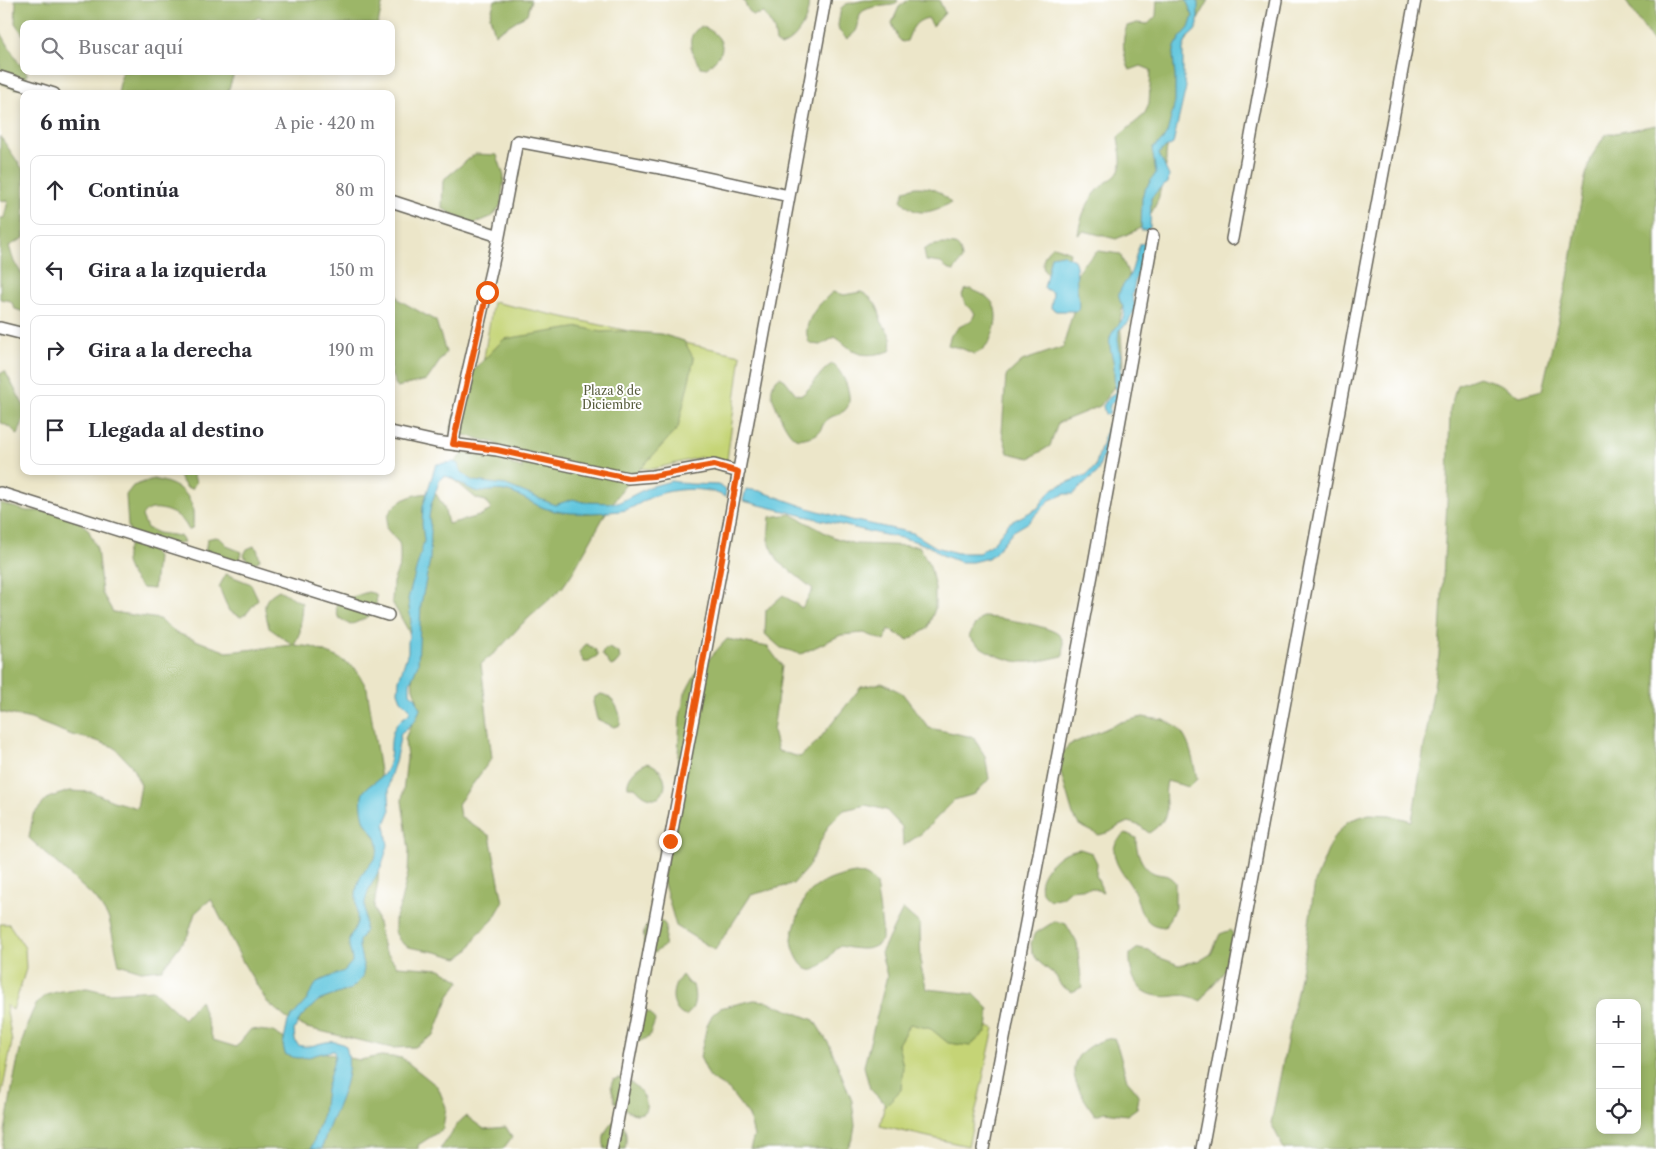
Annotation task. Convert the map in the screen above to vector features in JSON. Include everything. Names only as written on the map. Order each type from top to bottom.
[{"type":"street","points":[[612,1149],[825,0]]},
{"type":"street","points":[[1232,239],[1276,0]]},
{"type":"street","points":[[1202,1149],[1415,0]]},
{"type":"street","points":[[0,77],[41,90]]},
{"type":"street","points":[[453,444],[499,236],[517,141],[666,169],[789,196]]},
{"type":"street","points":[[395,202],[499,236]]},
{"type":"street","points":[[983,1149],[1092,575],[1153,236]]},
{"type":"street","points":[[0,328],[20,333]]},
{"type":"street","points":[[395,433],[497,450],[628,478],[653,476],[714,465],[738,472]]},
{"type":"street","points":[[0,493],[388,615]]},
{"type":"green space","points":[[14,0],[383,0],[379,20],[267,20],[259,17],[254,20],[20,20],[20,30],[15,23],[16,2]]},
{"type":"green space","points":[[495,0],[531,0],[527,14],[495,34],[490,16]]},
{"type":"green space","points":[[743,0],[808,0],[807,13],[802,27],[792,39],[781,46],[776,42],[774,29],[764,13],[753,15]]},
{"type":"green space","points":[[865,0],[898,0],[896,4],[873,7],[862,11],[856,31],[847,39],[839,31],[838,25],[841,8],[846,4]]},
{"type":"green space","points":[[908,0],[939,0],[945,13],[933,26],[928,18],[917,23],[907,41],[902,42],[898,38],[892,23],[899,7]]},
{"type":"green space","points":[[1157,0],[1209,0],[1181,50],[1178,96],[1158,200],[1147,222],[1137,230],[1116,239],[1084,231],[1078,235],[1083,214],[1090,201],[1099,189],[1114,178],[1119,171],[1121,161],[1118,137],[1144,115],[1149,104],[1151,70],[1141,66],[1130,70],[1124,53],[1123,43],[1127,26],[1137,23],[1148,24],[1156,16]]},
{"type":"green space","points":[[1625,0],[1656,0],[1656,46]]},
{"type":"green space","points":[[700,27],[708,29],[716,35],[722,47],[717,58],[707,68],[700,67],[691,46],[692,36]]},
{"type":"green space","points":[[0,31],[20,64],[20,75],[27,75],[26,86],[16,89],[0,83]]},
{"type":"green space","points":[[121,75],[234,75],[228,90],[119,90]]},
{"type":"green space","points":[[1656,125],[1656,1149],[1284,1149],[1271,1123],[1305,951],[1315,882],[1333,838],[1348,821],[1369,814],[1390,815],[1412,821],[1439,655],[1450,409],[1457,385],[1479,377],[1500,384],[1520,396],[1542,390],[1568,278],[1585,178],[1592,156],[1605,135]]},
{"type":"green space","points":[[0,136],[20,165],[20,240],[9,246],[14,262],[20,271],[20,311],[15,309],[11,301],[0,299],[0,218],[4,218],[8,201],[0,200]]},
{"type":"green space","points":[[475,154],[497,155],[504,176],[501,205],[493,216],[471,225],[442,208],[443,180]]},
{"type":"green space","points":[[916,187],[936,190],[951,203],[931,211],[919,212],[913,210],[901,200],[905,190]]},
{"type":"green space","points":[[954,245],[960,250],[962,259],[954,271],[947,269],[941,263],[926,261],[924,250],[930,246]]},
{"type":"green space","points":[[1054,246],[1070,252],[1069,258],[1047,274],[1043,267],[1044,258],[1050,248]]},
{"type":"green space","points":[[1098,251],[1120,254],[1129,275],[1120,320],[1123,364],[1113,388],[1100,406],[1058,423],[1050,446],[1030,458],[1008,453],[1002,432],[1006,376],[1022,361],[1063,347],[1075,305],[1072,285],[1082,265]]},
{"type":"green space","points":[[970,289],[989,299],[996,314],[994,331],[990,339],[986,346],[974,354],[948,345],[951,335],[959,327],[969,322],[975,313],[966,305],[962,295],[965,290]]},
{"type":"green space","points":[[395,292],[399,300],[436,321],[446,352],[427,380],[397,387],[395,383]]},
{"type":"green space","points":[[833,292],[844,295],[861,292],[871,299],[877,306],[881,321],[891,338],[890,351],[859,354],[835,337],[821,345],[810,344],[807,337],[808,322],[816,309]]},
{"type":"green space","name":"Plaza 8 de Diciembre","points":[[493,302],[741,355],[727,460],[701,457],[653,469],[606,466],[473,425]]},
{"type":"green space","points":[[580,327],[601,332],[623,331],[661,334],[684,341],[694,359],[678,428],[623,488],[607,511],[562,588],[481,664],[492,758],[458,804],[460,816],[490,836],[503,902],[493,920],[479,933],[468,951],[458,958],[408,947],[400,941],[395,932],[395,919],[408,873],[409,850],[402,801],[407,758],[405,739],[417,710],[417,699],[413,688],[412,637],[392,602],[393,582],[400,564],[400,548],[399,543],[386,528],[388,516],[391,510],[402,501],[415,495],[430,493],[436,494],[444,507],[448,524],[479,516],[491,510],[486,501],[477,499],[448,475],[453,464],[466,453],[483,450],[522,469],[522,457],[494,443],[450,431],[470,374],[504,339]]},
{"type":"green space","points":[[832,364],[836,367],[847,386],[849,394],[848,407],[827,420],[816,435],[796,438],[791,434],[778,412],[772,396],[774,382],[780,377],[785,380],[796,394],[802,395],[824,370]]},
{"type":"green space","points":[[5,371],[20,399],[20,429],[18,435],[11,428],[0,422],[0,374]]},
{"type":"green space","points":[[178,475],[193,475],[196,482],[192,489],[186,487]]},
{"type":"green space","points":[[153,479],[171,484],[182,490],[190,500],[193,508],[193,527],[189,531],[179,517],[165,510],[155,509],[145,512],[142,516],[147,528],[158,533],[180,536],[184,542],[169,546],[130,532],[126,495],[133,486]]},
{"type":"green space","points":[[0,503],[27,511],[49,511],[70,515],[88,529],[97,549],[102,593],[113,612],[159,619],[177,633],[227,652],[293,645],[269,628],[265,606],[268,598],[279,590],[302,603],[300,632],[294,645],[312,647],[335,656],[355,668],[367,688],[383,791],[378,881],[374,906],[384,949],[397,966],[441,969],[460,981],[449,996],[434,1035],[415,1047],[392,1048],[307,1028],[286,1018],[267,1002],[244,964],[211,899],[195,913],[188,935],[162,969],[141,971],[119,964],[109,919],[97,900],[29,838],[33,815],[48,798],[69,791],[92,792],[137,808],[141,785],[131,765],[114,747],[72,735],[31,719],[0,712]]},
{"type":"green space","points":[[791,514],[833,537],[855,544],[919,546],[930,566],[935,588],[935,609],[927,629],[908,640],[888,629],[885,641],[864,633],[841,635],[801,654],[781,648],[765,634],[766,610],[783,595],[802,608],[813,589],[778,561],[768,540],[770,517]]},
{"type":"green space","points":[[220,538],[229,547],[242,552],[239,563],[205,555],[207,539]]},
{"type":"green space","points":[[135,539],[144,544],[157,557],[154,589],[142,588],[127,565],[126,554],[130,544]]},
{"type":"green space","points":[[254,546],[257,549],[260,560],[253,564],[248,562],[244,555],[247,549]]},
{"type":"green space","points":[[226,574],[251,584],[258,599],[247,613],[241,617],[229,611],[219,587]]},
{"type":"green space","points":[[368,592],[376,594],[374,611],[362,620],[350,625],[338,617],[337,602]]},
{"type":"green space","points":[[982,617],[1021,622],[1052,631],[1058,634],[1063,641],[1063,656],[1021,662],[996,655],[981,647],[969,637],[974,626]]},
{"type":"green space","points":[[727,639],[768,647],[782,666],[773,731],[778,751],[800,757],[817,742],[861,687],[882,683],[902,693],[929,728],[973,737],[985,756],[989,779],[975,794],[954,800],[922,833],[903,846],[902,827],[886,810],[866,805],[844,810],[828,826],[808,867],[793,884],[751,895],[715,950],[676,926],[663,880],[675,813],[680,717],[685,693],[696,673]]},
{"type":"green space","points":[[586,644],[595,649],[598,655],[589,662],[584,662],[579,652]]},
{"type":"green space","points":[[609,648],[619,653],[620,659],[611,666],[602,654],[604,650]]},
{"type":"green space","points":[[601,694],[610,698],[616,706],[620,715],[620,725],[614,727],[597,719],[593,702],[595,697]]},
{"type":"green space","points":[[1143,717],[1163,720],[1179,729],[1188,744],[1197,779],[1189,787],[1167,781],[1166,810],[1163,821],[1149,833],[1140,826],[1129,822],[1110,832],[1099,835],[1079,825],[1073,815],[1058,763],[1062,753],[1069,745],[1121,722]]},
{"type":"green space","points":[[647,763],[657,768],[664,778],[664,788],[658,798],[648,797],[635,787],[628,787],[629,779],[633,772]]},
{"type":"green space","points":[[1126,833],[1136,838],[1137,849],[1147,869],[1157,874],[1168,876],[1175,882],[1175,908],[1165,927],[1156,926],[1143,915],[1134,890],[1117,863],[1114,851],[1115,845]]},
{"type":"green space","points":[[1080,849],[1092,853],[1097,863],[1096,875],[1103,892],[1092,888],[1070,890],[1062,897],[1050,900],[1040,887],[1042,876],[1061,855]]},
{"type":"green space","points":[[855,873],[867,876],[876,884],[882,940],[868,949],[839,946],[817,969],[809,970],[805,968],[798,959],[792,939],[797,918],[805,898],[820,884],[834,878]]},
{"type":"green space","points":[[903,909],[920,924],[921,968],[927,989],[974,994],[989,1009],[987,1031],[970,1046],[948,1043],[931,1029],[910,1024],[898,1044],[903,1066],[901,1090],[886,1105],[870,1089],[864,1066],[887,976],[881,953]]},
{"type":"green space","points":[[662,921],[666,926],[664,946],[654,953],[645,948],[643,937],[645,928],[651,923]]},
{"type":"green space","points":[[1055,921],[1066,924],[1077,943],[1082,987],[1072,992],[1061,986],[1056,976],[1039,962],[1032,953],[1031,943],[1036,933]]},
{"type":"green space","points":[[0,924],[9,924],[25,948],[26,969],[13,1010],[6,1005],[12,1042],[0,1103]]},
{"type":"green space","points":[[1231,930],[1235,941],[1232,960],[1201,1001],[1183,995],[1164,997],[1150,994],[1139,987],[1135,981],[1131,969],[1130,954],[1138,948],[1149,950],[1158,957],[1179,965],[1201,960],[1211,954],[1220,934]]},
{"type":"green space","points":[[682,975],[688,983],[693,985],[695,994],[693,1006],[686,1016],[679,1012],[673,997],[675,985]]},
{"type":"green space","points":[[87,988],[108,993],[153,990],[184,1019],[200,1000],[213,1040],[236,1047],[251,1029],[273,1032],[293,1044],[337,1056],[360,1060],[381,1056],[402,1058],[438,1087],[446,1107],[443,1129],[418,1145],[418,1149],[2,1149],[21,1046],[34,1008],[42,998],[51,994]]},
{"type":"green space","points":[[754,1000],[765,1001],[814,1020],[830,1046],[852,1101],[855,1125],[853,1137],[847,1149],[750,1149],[754,1136],[749,1116],[729,1090],[710,1078],[700,1057],[707,1025],[712,1015],[720,1008]]},
{"type":"green space","points":[[906,1008],[994,1028],[968,1146],[880,1126]]},
{"type":"green space","points":[[643,1012],[651,1014],[655,1021],[649,1037],[638,1042]]},
{"type":"green space","points":[[1114,1038],[1127,1080],[1139,1097],[1137,1108],[1127,1115],[1105,1112],[1095,1115],[1077,1084],[1074,1066],[1086,1048],[1100,1041]]},
{"type":"green space","points":[[618,1078],[633,1084],[644,1096],[646,1109],[643,1112],[631,1113],[615,1102],[611,1086],[613,1080]]},
{"type":"green space","points":[[466,1116],[484,1129],[506,1127],[512,1137],[503,1149],[440,1149],[458,1123]]},
{"type":"green space","points":[[615,1120],[621,1121],[624,1127],[625,1149],[605,1149],[605,1133]]},
{"type":"water","points":[[1186,0],[1198,0],[1198,25],[1195,31],[1187,38],[1183,49],[1183,72],[1186,87],[1173,144],[1162,150],[1159,154],[1169,176],[1168,183],[1151,198],[1150,228],[1141,230],[1142,198],[1144,191],[1156,173],[1152,149],[1162,141],[1167,133],[1175,102],[1173,56],[1175,47],[1179,39],[1189,28],[1193,16]]},
{"type":"water","points":[[1146,243],[1142,256],[1142,265],[1136,278],[1132,296],[1135,305],[1134,312],[1128,323],[1119,330],[1121,385],[1119,396],[1110,405],[1109,415],[1105,414],[1103,406],[1116,391],[1110,338],[1123,318],[1124,312],[1119,299],[1119,293],[1131,273],[1139,244]]},
{"type":"water","points":[[1062,254],[1074,260],[1075,263],[1079,301],[1078,311],[1056,311],[1051,308],[1053,293],[1044,288],[1051,256]]},
{"type":"water","points":[[1108,424],[1111,424],[1106,449],[1097,473],[1073,494],[1065,494],[1050,500],[1029,522],[1012,532],[994,554],[988,558],[972,562],[960,562],[942,555],[931,547],[911,540],[743,501],[746,489],[760,491],[811,509],[851,520],[913,533],[936,547],[957,553],[979,553],[994,542],[1009,523],[1038,508],[1054,488],[1086,475],[1095,467]]},
{"type":"water","points":[[454,462],[473,481],[506,485],[555,505],[573,499],[583,502],[618,503],[649,487],[671,481],[719,485],[726,490],[725,497],[718,493],[700,490],[670,491],[620,511],[572,513],[553,511],[505,491],[475,491],[448,477],[444,476],[440,479],[429,517],[431,531],[430,560],[421,604],[418,664],[410,683],[410,693],[416,698],[420,709],[415,721],[401,733],[390,777],[390,812],[385,824],[388,845],[382,865],[368,891],[365,902],[365,931],[359,941],[364,969],[362,978],[351,989],[318,1001],[301,1017],[294,1030],[295,1040],[298,1045],[310,1046],[327,1042],[339,1043],[346,1046],[348,1059],[345,1085],[325,1136],[322,1149],[311,1149],[323,1114],[326,1089],[335,1056],[334,1051],[298,1058],[285,1054],[283,1045],[288,1021],[306,1001],[317,982],[344,971],[352,962],[349,940],[357,923],[357,886],[361,877],[375,858],[378,849],[377,840],[364,819],[362,796],[363,792],[386,771],[389,763],[392,734],[400,720],[409,714],[410,709],[401,700],[398,692],[399,680],[408,652],[411,622],[408,599],[424,541],[422,524],[423,506],[437,464]]},
{"type":"route","points":[[487,292],[453,444],[497,450],[628,478],[653,476],[714,465],[738,472],[670,841]]}]
